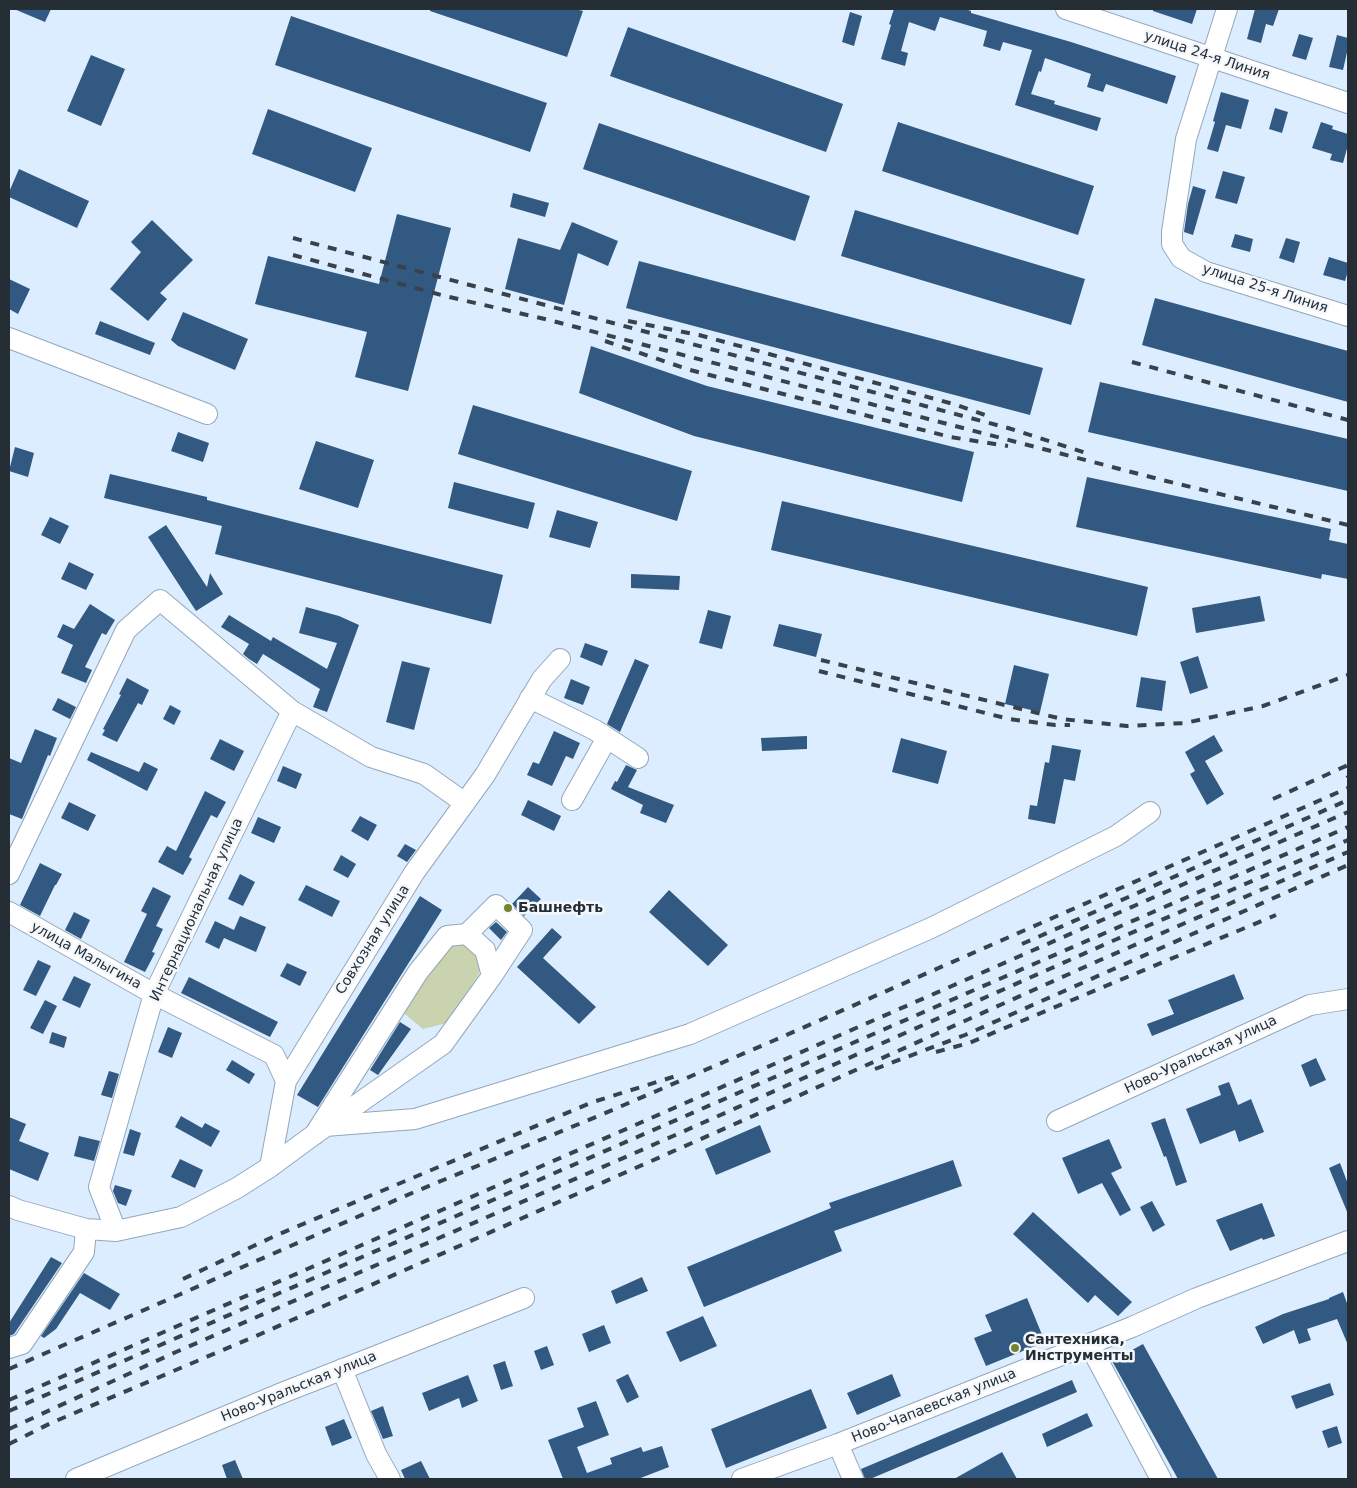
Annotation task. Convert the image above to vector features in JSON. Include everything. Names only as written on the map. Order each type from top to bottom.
[{"type":"street","name":"улица 24-я Линия","points":[[1066,9],[1348,103]]},
{"type":"street","name":"улица 25-я Линия","points":[[1227,9],[1186,139],[1172,232],[1172,244],[1181,258],[1206,272],[1348,316]]},
{"type":"street","points":[[9,338],[207,414]]},
{"type":"street","points":[[9,874],[126,630],[160,600],[292,710],[371,757],[424,774],[465,803]]},
{"type":"street","name":"Совхозная улица","points":[[286,1081],[414,873],[485,775],[542,679],[560,659]]},
{"type":"street","points":[[530,698],[595,730],[638,758]]},
{"type":"street","name":"Интернациональная улица","points":[[116,1231],[100,1187],[154,994],[292,710]]},
{"type":"street","points":[[572,800],[608,738]]},
{"type":"street","points":[[320,1130],[416,1119],[690,1034],[931,928],[1116,836],[1150,812]]},
{"type":"street","points":[[9,1206],[86,1229],[116,1231],[181,1217],[237,1188],[270,1167],[443,1044],[492,976],[522,930],[496,905],[467,934],[448,936],[418,972],[320,1130]]},
{"type":"street","name":"улица Малыгина","points":[[9,912],[154,994],[274,1055],[286,1081]]},
{"type":"street","points":[[467,934],[485,950],[492,976]]},
{"type":"street","name":"Ново-Уральская улица","points":[[1057,1122],[1310,1005],[1348,999]]},
{"type":"street","points":[[270,1167],[286,1081]]},
{"type":"street","points":[[9,1348],[22,1344],[84,1252],[86,1229]]},
{"type":"street","name":"Ново-Чапаевская улица","points":[[742,1479],[838,1444],[1132,1327],[1197,1298],[1348,1241]]},
{"type":"street","name":"Ново-Уральская улица","points":[[76,1479],[282,1393],[524,1298]]},
{"type":"street","points":[[1089,1344],[1161,1479]]},
{"type":"street","points":[[342,1369],[376,1454],[390,1479]]},
{"type":"street","points":[[838,1444],[853,1479]]},
{"type":"green space","points":[[456,943],[468,944],[481,963],[479,974],[447,1023],[423,1029],[400,1010],[442,952]]},
{"type":"building","points":[[14,9],[51,9],[45,22]]},
{"type":"building","points":[[430,9],[575,9],[583,11],[567,57],[430,11]]},
{"type":"building","points":[[894,9],[965,9],[971,11],[971,13],[1071,42],[1176,76],[1167,104],[1106,84],[1103,92],[1087,87],[1091,74],[1045,58],[1031,94],[1055,101],[1054,104],[1101,118],[1097,131],[1015,105],[1032,50],[1003,42],[1000,51],[983,46],[987,31],[940,17],[935,31],[909,22],[901,51],[908,53],[905,66],[881,59]]},
{"type":"building","points":[[1153,9],[1197,9],[1192,24],[1153,11]]},
{"type":"building","points":[[1255,9],[1279,9],[1273,26],[1266,24],[1261,43],[1247,39]]},
{"type":"building","points":[[850,12],[862,16],[854,46],[842,42]]},
{"type":"building","points":[[291,16],[547,103],[530,152],[275,65]]},
{"type":"building","points":[[628,27],[843,104],[826,152],[610,76]]},
{"type":"building","points":[[1299,34],[1313,38],[1306,60],[1292,56]]},
{"type":"building","points":[[1337,35],[1348,38],[1348,48],[1343,70],[1329,67]]},
{"type":"building","points":[[91,55],[125,69],[101,126],[67,111]]},
{"type":"building","points":[[1221,92],[1249,100],[1241,129],[1226,125],[1218,152],[1207,149]]},
{"type":"building","points":[[1275,108],[1288,112],[1282,133],[1269,129]]},
{"type":"building","points":[[268,109],[372,148],[355,192],[252,154]]},
{"type":"building","points":[[898,122],[1094,186],[1078,235],[882,171]]},
{"type":"building","points":[[1321,122],[1333,126],[1332,129],[1348,134],[1348,145],[1343,163],[1330,160],[1332,154],[1312,148]]},
{"type":"building","points":[[599,123],[810,196],[795,241],[583,169]]},
{"type":"building","points":[[19,169],[89,201],[77,228],[9,197],[9,192]]},
{"type":"building","points":[[1223,171],[1245,177],[1237,204],[1215,198]]},
{"type":"building","points":[[1193,186],[1206,190],[1193,235],[1184,232]]},
{"type":"building","points":[[513,193],[549,203],[545,217],[510,207]]},
{"type":"building","points":[[855,210],[1085,279],[1071,325],[841,256]]},
{"type":"building","points":[[397,214],[451,228],[408,391],[355,377],[367,332],[255,304],[268,256],[379,284]]},
{"type":"building","points":[[152,220],[193,260],[160,293],[167,299],[148,321],[110,289],[141,252],[131,242]]},
{"type":"building","points":[[572,222],[618,241],[608,266],[578,253],[564,305],[505,289],[518,238],[560,250]]},
{"type":"building","points":[[1235,234],[1253,239],[1250,252],[1231,247]]},
{"type":"building","points":[[1286,238],[1300,242],[1294,263],[1279,258]]},
{"type":"building","points":[[1329,257],[1348,263],[1345,281],[1323,275]]},
{"type":"building","points":[[639,261],[1043,368],[1030,415],[626,308]]},
{"type":"building","points":[[9,279],[30,289],[18,314],[9,309]]},
{"type":"building","points":[[1155,298],[1348,351],[1348,402],[1142,345]]},
{"type":"building","points":[[183,312],[248,339],[235,370],[178,346],[171,340]]},
{"type":"building","points":[[100,321],[155,343],[150,355],[95,334]]},
{"type":"building","points":[[591,346],[707,386],[974,452],[962,502],[694,436],[579,393]]},
{"type":"building","points":[[1100,382],[1348,439],[1348,491],[1088,432]]},
{"type":"building","points":[[473,405],[692,471],[677,521],[458,454]]},
{"type":"building","points":[[178,432],[209,443],[203,462],[171,451]]},
{"type":"building","points":[[316,441],[374,460],[358,508],[299,489]]},
{"type":"building","points":[[15,447],[34,453],[28,477],[9,471]]},
{"type":"building","points":[[110,474],[207,497],[207,500],[503,575],[491,624],[215,554],[222,526],[104,498]]},
{"type":"building","points":[[1087,477],[1331,529],[1329,540],[1348,544],[1348,579],[1322,574],[1321,579],[1076,527]]},
{"type":"building","points":[[454,482],[535,503],[528,529],[448,508]]},
{"type":"building","points":[[782,501],[1148,587],[1137,636],[771,550]]},
{"type":"building","points":[[557,510],[598,522],[590,548],[549,537]]},
{"type":"building","points":[[50,517],[69,526],[60,544],[41,535]]},
{"type":"building","points":[[166,525],[207,587],[210,573],[223,594],[196,611],[148,537]]},
{"type":"building","points":[[69,562],[94,574],[86,590],[61,579]]},
{"type":"building","points":[[631,574],[680,576],[679,590],[631,588]]},
{"type":"building","points":[[1260,596],[1265,621],[1196,633],[1192,608]]},
{"type":"building","points":[[90,604],[115,620],[106,635],[102,633],[85,667],[92,670],[86,683],[61,673],[73,645],[57,637],[63,624],[74,629]]},
{"type":"building","points":[[306,607],[339,616],[359,625],[327,712],[313,707],[320,689],[263,654],[257,664],[249,659],[243,654],[249,644],[221,627],[229,615],[271,641],[273,637],[327,669],[337,643],[299,633]]},
{"type":"building","points":[[708,610],[731,616],[722,649],[699,643]]},
{"type":"building","points":[[779,624],[822,634],[816,657],[773,646]]},
{"type":"building","points":[[585,643],[608,651],[602,666],[580,657]]},
{"type":"building","points":[[1198,656],[1208,688],[1190,694],[1180,662]]},
{"type":"building","points":[[635,659],[649,665],[620,732],[607,724]]},
{"type":"building","points":[[402,661],[430,668],[414,730],[386,722]]},
{"type":"building","points":[[1014,665],[1049,674],[1040,712],[1005,704]]},
{"type":"building","points":[[1141,677],[1166,681],[1162,711],[1136,707]]},
{"type":"building","points":[[127,678],[149,690],[142,705],[138,703],[117,742],[102,735]]},
{"type":"building","points":[[571,679],[590,687],[583,705],[564,698]]},
{"type":"building","points":[[58,698],[76,707],[70,719],[52,710]]},
{"type":"building","points":[[170,705],[181,711],[174,725],[163,719]]},
{"type":"building","points":[[35,729],[57,738],[50,756],[48,755],[22,819],[9,814],[9,758],[21,763]]},
{"type":"building","points":[[554,731],[580,743],[573,759],[566,756],[552,786],[527,775],[533,762],[539,764]]},
{"type":"building","points":[[1214,735],[1223,751],[1205,761],[1224,794],[1207,805],[1190,774],[1195,771],[1185,752]]},
{"type":"building","points":[[807,736],[807,749],[762,751],[761,738]]},
{"type":"building","points":[[901,738],[947,751],[938,784],[892,772]]},
{"type":"building","points":[[220,739],[244,751],[234,771],[210,759]]},
{"type":"building","points":[[1052,745],[1081,750],[1075,781],[1064,779],[1055,824],[1028,819],[1030,805],[1037,806],[1045,762],[1049,763]]},
{"type":"building","points":[[91,752],[139,772],[144,762],[158,769],[147,791],[87,760]]},
{"type":"building","points":[[626,765],[637,770],[628,787],[674,805],[666,823],[640,813],[643,805],[611,789]]},
{"type":"building","points":[[283,766],[302,774],[296,789],[277,781]]},
{"type":"building","points":[[205,791],[226,802],[217,818],[211,815],[189,857],[192,859],[183,875],[158,862],[167,846],[176,851]]},
{"type":"building","points":[[528,800],[561,816],[554,831],[521,815]]},
{"type":"building","points":[[69,802],[96,815],[88,831],[61,818]]},
{"type":"building","points":[[360,816],[377,825],[368,841],[351,831]]},
{"type":"building","points":[[258,817],[281,827],[274,843],[251,833]]},
{"type":"building","points":[[405,844],[416,850],[407,862],[397,856]]},
{"type":"building","points":[[341,855],[356,864],[348,878],[333,870]]},
{"type":"building","points":[[40,863],[62,874],[40,916],[20,905]]},
{"type":"building","points":[[240,874],[255,882],[243,906],[228,899]]},
{"type":"building","points":[[306,885],[340,901],[332,917],[298,900]]},
{"type":"building","points":[[153,887],[171,896],[156,926],[163,929],[152,952],[155,953],[145,972],[124,962],[147,914],[141,911]]},
{"type":"building","points":[[528,887],[541,899],[524,916],[512,904]]},
{"type":"building","points":[[669,890],[728,945],[708,966],[649,912]]},
{"type":"building","points":[[420,896],[442,910],[318,1107],[297,1095]]},
{"type":"building","points":[[74,912],[90,920],[81,939],[65,930]]},
{"type":"building","points":[[240,916],[266,927],[256,952],[224,938],[219,949],[205,942],[215,921],[234,930]]},
{"type":"building","points":[[496,922],[507,932],[501,940],[489,928]]},
{"type":"building","points":[[552,928],[562,937],[543,958],[596,1007],[579,1024],[517,967]]},
{"type":"building","points":[[38,960],[51,966],[36,996],[23,990]]},
{"type":"building","points":[[287,963],[307,972],[300,986],[280,976]]},
{"type":"building","points":[[1234,974],[1244,999],[1152,1036],[1147,1024],[1174,1014],[1168,1000]]},
{"type":"building","points":[[74,976],[91,984],[80,1008],[62,1000]]},
{"type":"building","points":[[189,977],[278,1022],[270,1037],[181,993]]},
{"type":"building","points":[[45,1000],[57,1006],[43,1034],[30,1028]]},
{"type":"building","points":[[400,1022],[411,1029],[378,1075],[370,1070]]},
{"type":"building","points":[[168,1027],[182,1033],[172,1058],[158,1052]]},
{"type":"building","points":[[52,1032],[67,1037],[64,1048],[49,1043]]},
{"type":"building","points":[[1316,1058],[1326,1080],[1310,1087],[1301,1065]]},
{"type":"building","points":[[232,1060],[255,1074],[249,1084],[226,1070]]},
{"type":"building","points":[[109,1071],[119,1074],[112,1098],[101,1095]]},
{"type":"building","points":[[1229,1082],[1238,1105],[1251,1099],[1264,1132],[1239,1142],[1235,1130],[1200,1144],[1186,1109],[1221,1095],[1218,1086]]},
{"type":"building","points":[[181,1116],[202,1128],[205,1123],[220,1131],[211,1147],[175,1127]]},
{"type":"building","points":[[9,1117],[26,1124],[19,1141],[49,1153],[38,1181],[9,1169]]},
{"type":"building","points":[[1165,1118],[1187,1182],[1176,1186],[1166,1156],[1164,1157],[1151,1123]]},
{"type":"building","points":[[760,1125],[771,1152],[716,1175],[705,1149]]},
{"type":"building","points":[[130,1129],[141,1133],[134,1156],[123,1153]]},
{"type":"building","points":[[79,1136],[100,1141],[94,1161],[74,1156]]},
{"type":"building","points":[[1109,1139],[1122,1168],[1111,1173],[1131,1210],[1120,1216],[1102,1183],[1078,1194],[1062,1158]]},
{"type":"building","points":[[180,1159],[203,1170],[195,1188],[171,1177]]},
{"type":"building","points":[[953,1160],[962,1186],[834,1231],[842,1251],[704,1307],[687,1267],[831,1208],[829,1203]]},
{"type":"building","points":[[1340,1163],[1348,1184],[1348,1214],[1329,1168]]},
{"type":"building","points":[[115,1185],[132,1190],[126,1206],[118,1203],[113,1191]]},
{"type":"building","points":[[1152,1201],[1165,1225],[1153,1232],[1140,1207]]},
{"type":"building","points":[[1262,1203],[1275,1236],[1263,1240],[1262,1238],[1230,1251],[1216,1220]]},
{"type":"building","points":[[1033,1212],[1132,1302],[1118,1316],[1095,1295],[1088,1303],[1013,1234]]},
{"type":"building","points":[[51,1257],[62,1263],[14,1334],[9,1336],[9,1323]]},
{"type":"building","points":[[84,1273],[120,1294],[110,1310],[80,1293],[56,1329],[44,1338],[41,1336]]},
{"type":"building","points":[[642,1277],[648,1291],[616,1304],[611,1291]]},
{"type":"building","points":[[1343,1292],[1348,1306],[1348,1345],[1337,1319],[1307,1329],[1311,1340],[1299,1344],[1294,1330],[1263,1344],[1255,1327],[1283,1314],[1329,1299]]},
{"type":"building","points":[[1027,1298],[1045,1342],[986,1366],[974,1338],[992,1331],[985,1315]]},
{"type":"building","points":[[703,1316],[717,1346],[680,1362],[666,1332]]},
{"type":"building","points":[[604,1325],[611,1343],[589,1352],[582,1334]]},
{"type":"building","points":[[1143,1344],[1218,1479],[1178,1479],[1112,1361]]},
{"type":"building","points":[[547,1346],[554,1365],[541,1370],[534,1351]]},
{"type":"building","points":[[505,1361],[513,1386],[501,1390],[493,1365]]},
{"type":"building","points":[[628,1374],[639,1397],[627,1403],[616,1380]]},
{"type":"building","points":[[892,1374],[901,1396],[857,1415],[847,1393]]},
{"type":"building","points":[[468,1375],[478,1401],[462,1408],[459,1398],[429,1411],[422,1393]]},
{"type":"building","points":[[1072,1380],[1077,1392],[870,1479],[865,1479],[861,1469]]},
{"type":"building","points":[[1330,1383],[1334,1395],[1296,1409],[1291,1396]]},
{"type":"building","points":[[811,1389],[827,1428],[726,1468],[711,1429]]},
{"type":"building","points":[[596,1401],[609,1435],[577,1447],[587,1473],[612,1464],[610,1458],[641,1447],[643,1452],[662,1446],[669,1467],[638,1479],[563,1479],[548,1440],[584,1427],[577,1408]]},
{"type":"building","points":[[383,1406],[393,1436],[383,1439],[371,1411]]},
{"type":"building","points":[[1087,1413],[1093,1426],[1047,1447],[1042,1434]]},
{"type":"building","points":[[344,1419],[352,1438],[332,1446],[325,1427]]},
{"type":"building","points":[[1337,1426],[1342,1443],[1328,1448],[1322,1431]]},
{"type":"building","points":[[1002,1452],[1017,1479],[954,1479]]},
{"type":"building","points":[[235,1460],[243,1479],[227,1479],[222,1465]]},
{"type":"building","points":[[421,1461],[430,1479],[405,1479],[401,1470]]},
{"type":"railway","points":[[293,238],[1008,428],[1089,454]]},
{"type":"railway","points":[[293,255],[445,296],[549,320],[1162,480],[1348,525]]},
{"type":"railway","points":[[628,321],[699,335],[957,405],[988,416]]},
{"type":"railway","points":[[605,341],[690,370],[950,437],[1008,446]]},
{"type":"railway","points":[[1132,362],[1348,420]]},
{"type":"railway","points":[[821,660],[1062,719],[1127,726],[1185,723],[1263,706],[1348,675]]},
{"type":"railway","points":[[819,671],[1009,719],[1070,725]]},
{"type":"railway","points":[[1273,799],[1348,765]]},
{"type":"railway","points":[[9,1369],[412,1193],[775,1040],[1348,788]]},
{"type":"railway","points":[[1022,944],[1348,800]]},
{"type":"railway","points":[[9,1400],[1348,812]]},
{"type":"railway","points":[[9,1411],[1348,827]]},
{"type":"railway","points":[[9,1429],[176,1352],[628,1156],[1117,939],[1348,840]]},
{"type":"railway","points":[[9,1444],[51,1423],[256,1336],[1098,961],[1348,852]]},
{"type":"railway","points":[[875,1069],[965,1035],[1348,865]]},
{"type":"railway","points":[[936,1052],[969,1043],[1276,915]]},
{"type":"railway","points":[[183,1279],[277,1235],[593,1102],[676,1076]]},
{"type":"place","name":"Башнефть","points":[[508,908]]},
{"type":"place","name":"Сантехника, Инструменты","points":[[1015,1348]]}]
